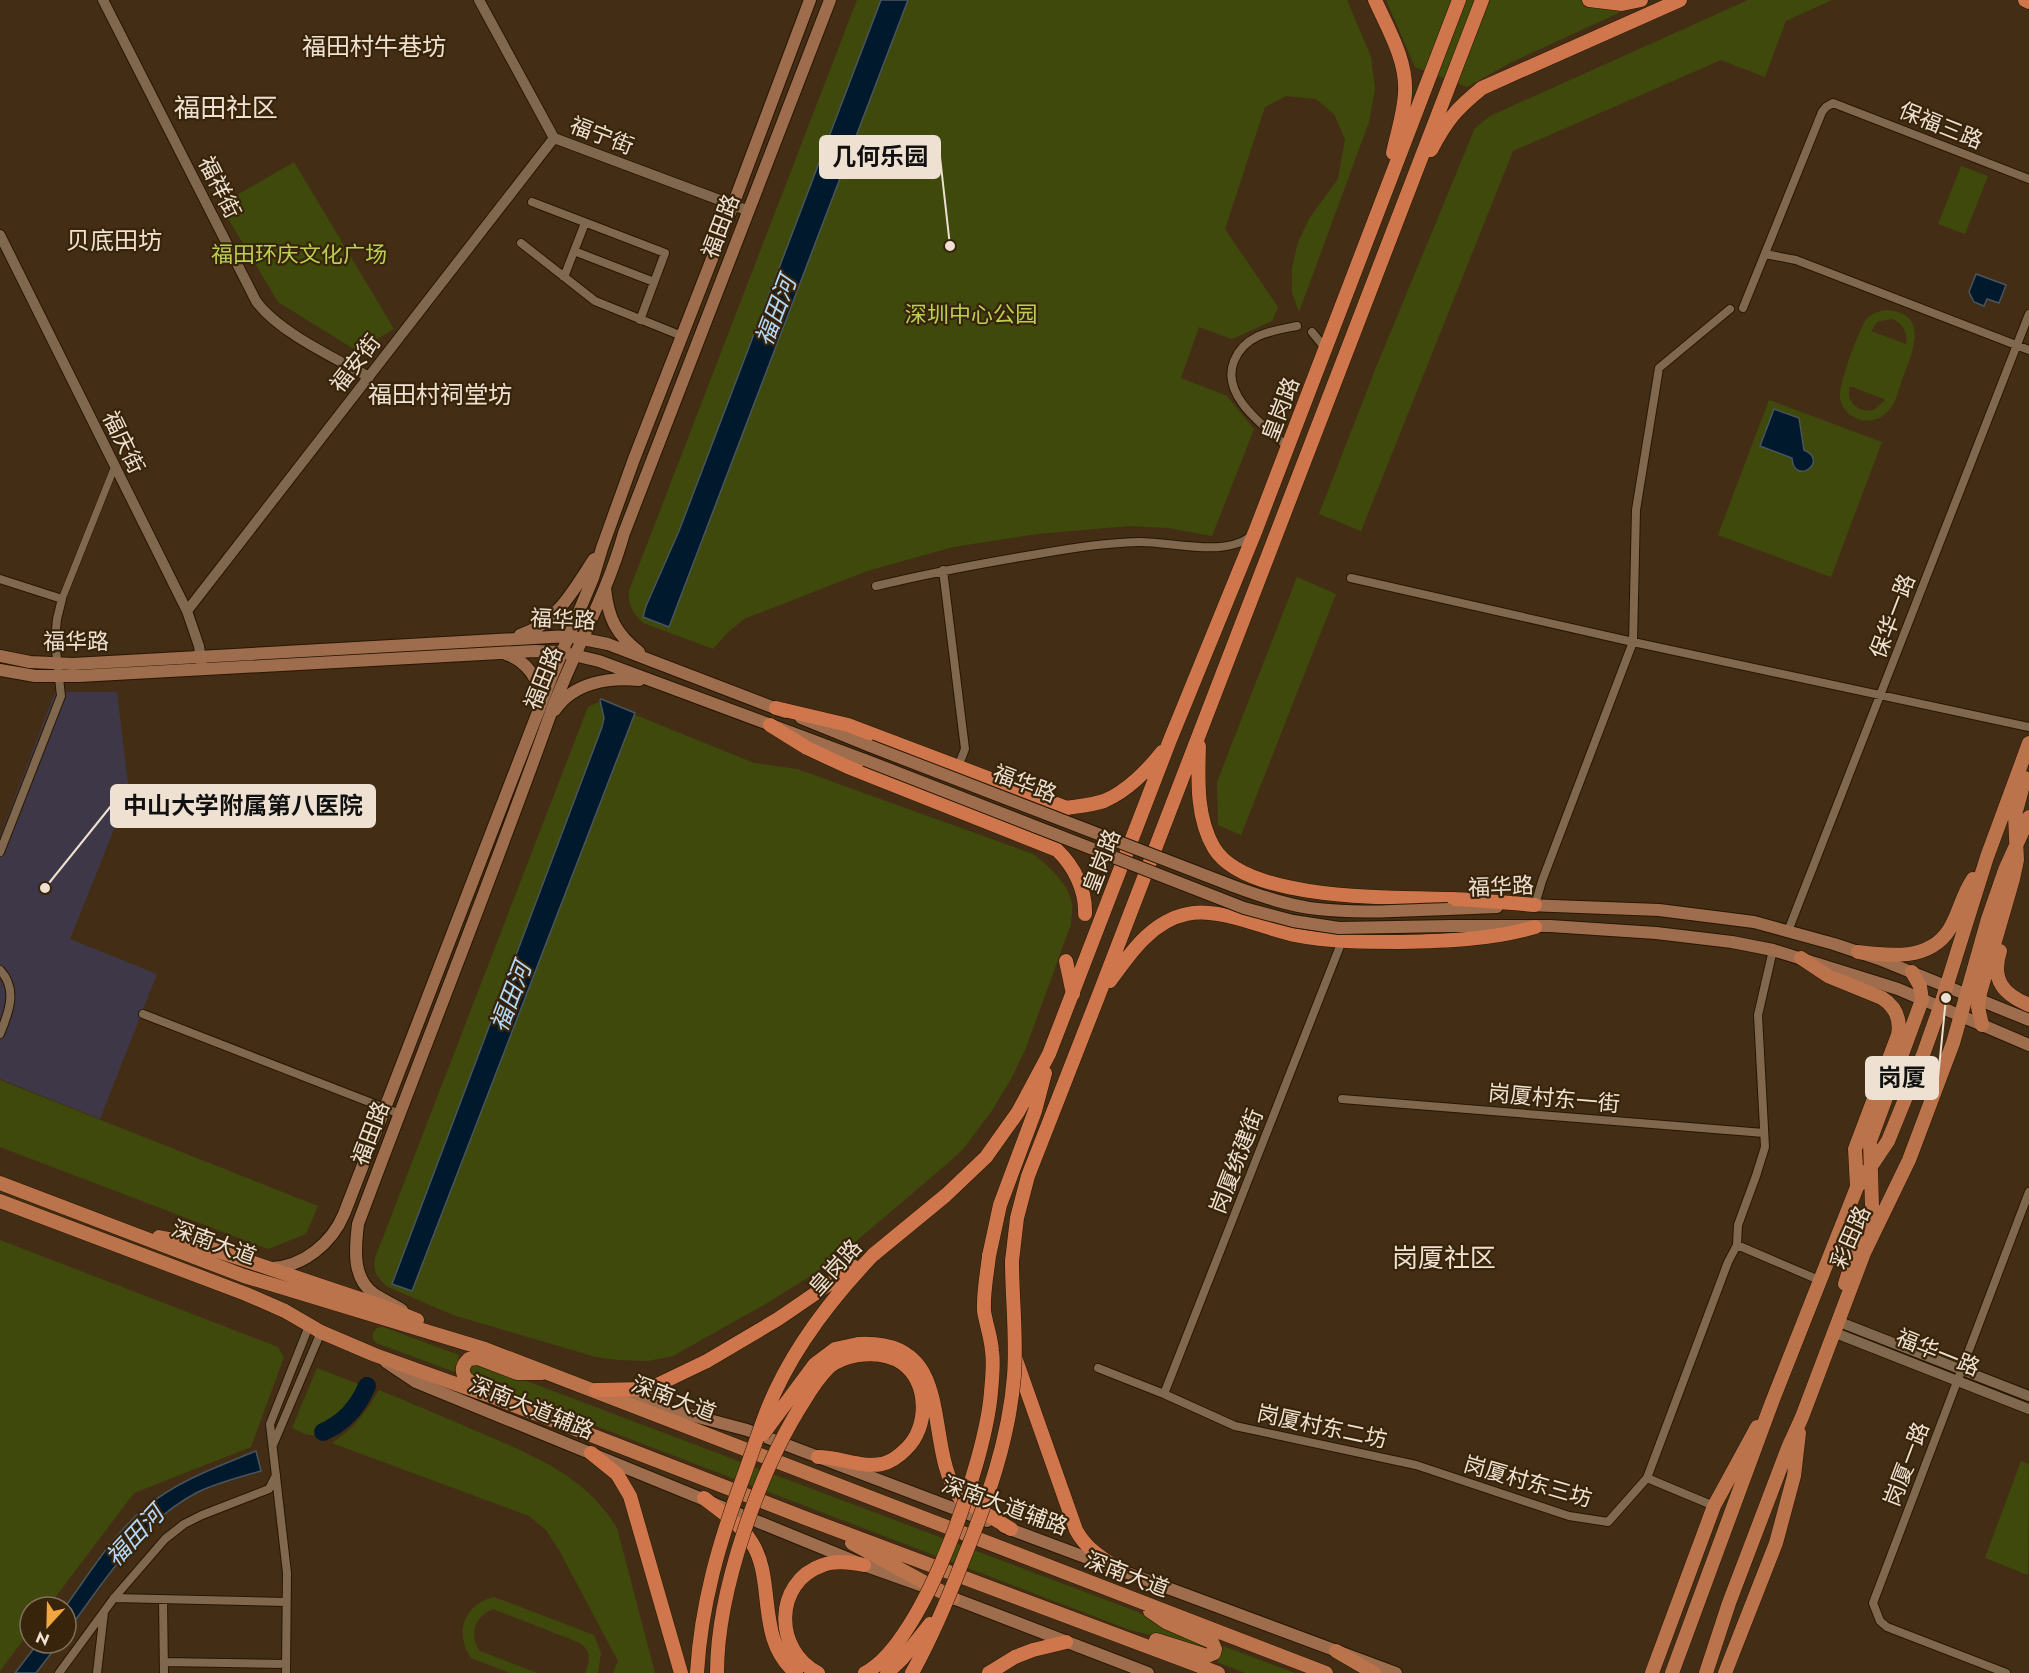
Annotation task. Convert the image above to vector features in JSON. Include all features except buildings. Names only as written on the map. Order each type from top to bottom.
[{"type":"highway","points":[[1375,0],[1397,51],[1404,77],[1402,113],[1393,153],[1390,180]]},
{"type":"highway","name":"皇岗路","points":[[697,1673],[700,1632],[707,1593],[727,1524],[766,1412],[802,1343],[832,1300],[873,1255],[946,1195],[986,1157],[1018,1112],[1049,1053],[1170,740],[1255,532],[1459,0]]},
{"type":"highway","name":"皇岗路","points":[[912,1673],[949,1602],[1000,1456],[1009,1415],[1015,1357],[1012,1262],[1017,1218],[1028,1176],[1200,734],[1401,204],[1482,0]]},
{"type":"highway","points":[[1589,0],[1622,4],[1641,0]]},
{"type":"highway","points":[[1401,204],[1449,119],[1459,106],[1482,88],[1680,0]]},
{"type":"highway","points":[[776,708],[848,725],[1067,808],[1105,800],[1119,792],[1147,769],[1170,740]]},
{"type":"highway","points":[[770,725],[807,748],[848,767],[1057,849],[1065,858],[1083,892],[1086,903],[1085,914]]},
{"type":"highway","points":[[1200,734],[1198,784],[1200,813],[1207,834],[1215,850],[1226,862],[1247,874]]},
{"type":"highway","points":[[1033,840],[1046,838],[1055,829],[1057,815],[1051,803]]},
{"type":"highway","points":[[1232,918],[1221,909],[1218,903],[1219,889],[1227,878],[1240,873],[1296,888],[1335,895],[1369,898],[1466,899],[1535,905]]},
{"type":"highway","points":[[1098,997],[1136,946],[1146,936],[1178,916],[1203,912],[1294,935],[1342,941],[1416,942],[1480,939],[1535,927]]},
{"type":"highway","points":[[1066,960],[1073,994]]},
{"type":"highway","points":[[865,1673],[880,1663],[893,1649],[915,1616],[956,1526],[981,1450],[989,1413],[993,1352],[984,1311],[989,1256],[1000,1205],[1035,1111],[1049,1053]]},
{"type":"highway","points":[[596,1390],[644,1389],[707,1361],[778,1319],[873,1255]]},
{"type":"highway","points":[[756,1443],[815,1364],[835,1350],[858,1349],[879,1343],[890,1346],[915,1362],[931,1388],[945,1464],[955,1491],[960,1498],[1011,1529]]},
{"type":"highway","points":[[717,1673],[721,1626],[733,1572],[753,1509],[792,1420],[823,1374],[838,1361],[858,1349],[891,1358],[910,1371],[916,1380],[922,1401],[922,1418],[917,1435],[902,1453],[883,1464],[860,1464],[834,1457],[818,1457]]},
{"type":"highway","points":[[1015,1357],[1045,1447],[1081,1539],[1097,1555],[1120,1570]]},
{"type":"highway","points":[[591,1453],[621,1479],[633,1506],[681,1673]]},
{"type":"highway","points":[[704,1498],[739,1527],[753,1544],[760,1564],[774,1641],[785,1662],[796,1673]]},
{"type":"highway","points":[[818,1673],[802,1663],[790,1647],[784,1619],[788,1600],[798,1582],[812,1569],[830,1563],[864,1565]]},
{"type":"highway","points":[[888,1673],[949,1602]]},
{"type":"highway","points":[[988,1673],[1015,1657],[1066,1642]]},
{"type":"main road","name":"福田路","points":[[270,1269],[291,1266],[324,1245],[344,1214],[561,652],[593,578],[602,548],[810,0]]},
{"type":"main road","name":"福田路","points":[[416,1320],[368,1288],[359,1275],[356,1256],[358,1224],[548,721],[605,587],[830,0]]},
{"type":"main road","points":[[2014,0],[2028,2]]},
{"type":"main road","points":[[510,638],[532,630],[556,611],[572,593],[602,548]]},
{"type":"main road","points":[[605,587],[612,622],[620,635],[647,659]]},
{"type":"main road","name":"福华路","points":[[202,664],[510,638],[568,636],[583,638],[608,644],[1233,886],[1281,901],[1316,909],[1354,912],[1535,905],[1659,910],[1754,922],[1858,952],[2029,1020]]},
{"type":"main road","name":"福华路","points":[[0,670],[26,675],[57,670],[561,652],[599,661],[1272,916],[1339,928],[1535,927],[1656,933],[1732,942],[1773,950],[1888,986],[2029,1045]]},
{"type":"main road","points":[[502,653],[517,658],[531,672],[540,690],[541,706]]},
{"type":"main road","name":"福华路","points":[[0,656],[57,670]]},
{"type":"main road","points":[[548,721],[559,705],[580,688],[596,682],[630,679],[652,681]]},
{"type":"main road","points":[[2017,843],[2015,815],[2029,761],[2029,743]]},
{"type":"main road","name":"彩田路","points":[[1672,1673],[1819,1280],[1857,1187],[1888,1141],[1940,1007],[1987,857],[2029,743]]},
{"type":"main road","name":"彩田路","points":[[1706,1673],[1729,1603],[1864,1253],[1909,1160],[1953,1043],[1960,1016],[1972,997],[1988,919],[2005,870],[2029,817]]},
{"type":"main road","points":[[2029,835],[2021,886],[1996,966],[2001,985],[2007,992],[2029,1005]]},
{"type":"main road","points":[[1858,952],[1887,955],[1907,954],[1932,946],[1950,929],[1966,889],[1987,857]]},
{"type":"main road","name":"彩田路","points":[[1801,958],[1828,975],[1882,998],[1892,1006],[1897,1014],[1898,1035],[1855,1149],[1857,1187]]},
{"type":"main road","points":[[1864,1253],[1872,1206],[1870,1142],[1922,1000],[1920,986],[1912,972]]},
{"type":"main road","points":[[1972,997],[1982,1025]]},
{"type":"main road","name":"深南大道","points":[[0,1183],[265,1283],[485,1348],[1326,1673]]},
{"type":"main road","name":"深南大道","points":[[0,1201],[246,1294],[285,1311],[315,1329],[375,1355],[498,1399],[805,1518],[1218,1673]]},
{"type":"main road","points":[[1830,1256],[1837,1251],[1849,1231],[1857,1234],[1857,1244],[1846,1274],[1844,1304]]},
{"type":"main road","points":[[140,1236],[182,1240],[416,1320],[442,1335]]},
{"type":"main road","name":"深南大道辅路","points":[[375,1355],[416,1382],[704,1498],[949,1602],[1148,1673]]},
{"type":"main road","points":[[498,1399],[469,1382],[462,1370],[464,1363],[469,1359],[478,1358],[517,1373],[550,1373]]},
{"type":"main road","name":"深南大道辅路","points":[[596,1390],[747,1430],[1396,1673]]},
{"type":"main road","points":[[1652,1673],[1714,1506],[1743,1450],[1772,1402]]},
{"type":"main road","points":[[1725,1673],[1785,1515],[1794,1476],[1802,1417]]},
{"type":"main road","points":[[805,1518],[949,1602]]},
{"type":"main road","points":[[1118,1635],[1158,1641],[1207,1656],[1211,1656],[1215,1649],[1212,1642],[1166,1622],[1131,1599]]},
{"type":"main road","points":[[1336,1651],[1374,1673]]},
{"type":"street","name":"福祥街","points":[[103,0],[256,301],[268,316],[284,328],[369,377]]},
{"type":"street","name":"福宁街","points":[[479,0],[554,138],[749,211]]},
{"type":"street","name":"保福三路","points":[[1765,254],[1822,112],[1826,106],[1833,103],[2029,179]]},
{"type":"street","name":"福安街","points":[[187,611],[554,138]]},
{"type":"street","points":[[532,202],[665,254],[640,320]]},
{"type":"street","points":[[564,277],[585,223]]},
{"type":"street","name":"福庆街","points":[[0,235],[187,611],[202,664]]},
{"type":"street","points":[[521,243],[595,301],[682,336]]},
{"type":"street","points":[[574,251],[654,282]]},
{"type":"street","points":[[1743,308],[1765,254],[1796,260],[2029,350]]},
{"type":"street","points":[[1535,905],[1542,881],[1633,642],[1636,510],[1659,368],[1730,309]]},
{"type":"street","name":"保华一路","points":[[1788,931],[2029,314]]},
{"type":"street","points":[[1288,447],[1252,414],[1241,400],[1232,382],[1231,374],[1237,355],[1248,341],[1265,333],[1297,326]]},
{"type":"street","points":[[0,852],[59,701],[61,693],[55,631],[62,599],[115,466]]},
{"type":"street","points":[[876,586],[943,570],[1081,547],[1137,542],[1228,547],[1243,542],[1255,532]]},
{"type":"street","points":[[943,570],[965,749],[958,767]]},
{"type":"street","points":[[1351,578],[2029,728]]},
{"type":"street","points":[[0,579],[62,599]]},
{"type":"street","name":"岗厦统建街","points":[[1164,1394],[1342,941]]},
{"type":"street","points":[[1714,1506],[1647,1478],[1728,1262],[1737,1245],[1738,1225],[1765,1147],[1758,1015],[1773,950]]},
{"type":"street","points":[[0,970],[8,982],[11,997],[8,1016],[0,1034]]},
{"type":"street","points":[[143,1014],[399,1114]]},
{"type":"street","name":"岗厦村东一街","points":[[1342,1099],[1764,1132]]},
{"type":"street","name":"岗厦一路","points":[[2007,1673],[1887,1627],[1876,1614],[1873,1603],[2029,1192]]},
{"type":"street","points":[[1737,1245],[1819,1280]]},
{"type":"street","name":"福华一路","points":[[1835,1327],[2029,1396]]},
{"type":"street","name":"福华一路","points":[[1835,1327],[1957,1381],[2029,1408]]},
{"type":"street","points":[[164,1662],[286,1668],[286,1573],[270,1424],[315,1329]]},
{"type":"street","points":[[273,1446],[315,1329]]},
{"type":"street","name":"岗厦村东二坊","points":[[1098,1368],[1235,1426],[1416,1465]]},
{"type":"street","name":"岗厦村东三坊","points":[[1416,1465],[1569,1516],[1608,1522],[1647,1478]]},
{"type":"street","points":[[59,1673],[114,1598],[165,1539],[184,1524],[202,1515],[269,1489],[276,1475]]},
{"type":"street","points":[[114,1598],[286,1602]]},
{"type":"street","points":[[163,1600],[164,1673]]},
{"type":"street","points":[[97,1673],[104,1611]]},
{"type":"shaded area","points":[[55,692],[117,692],[129,792],[70,939],[157,974],[100,1119],[0,1079],[0,836]]},
{"type":"green space","name":"深圳中心公园","points":[[857,0],[1347,0],[1371,57],[1375,88],[1369,122],[1299,312],[1292,293],[1292,268],[1298,242],[1310,217],[1338,179],[1345,139],[1334,114],[1316,99],[1286,96],[1265,107],[1225,229],[1278,307],[1272,321],[1232,339],[1199,327],[1181,378],[1227,396],[1254,429],[1212,536],[1168,528],[1129,526],[1037,534],[953,547],[867,571],[744,619],[713,649],[643,623],[632,609],[629,591]]},
{"type":"green space","points":[[1386,0],[1647,0],[1510,63],[1467,87],[1415,67]]},
{"type":"green space","points":[[1748,0],[1832,0],[1786,21],[1765,77],[1721,60],[1513,151],[1361,531],[1319,514],[1375,370],[1475,128],[1490,116]]},
{"type":"green space","name":"福田环庆文化广场","points":[[294,162],[394,329],[357,351],[278,302],[220,205]]},
{"type":"green space","points":[[1961,166],[1988,176],[1965,234],[1938,224]]},
{"type":"green space","points":[[1886,310],[1909,318],[1915,335],[1914,345],[1892,406],[1879,418],[1860,420],[1845,410],[1842,404],[1840,391],[1842,382],[1866,320],[1875,313]],"holes":[[[1892,319],[1904,328],[1906,344],[1871,331],[1877,322]],[[1850,386],[1884,399],[1885,400],[1874,410],[1863,410],[1851,401]]]},
{"type":"green space","points":[[1769,400],[1882,442],[1831,577],[1718,535]]},
{"type":"green space","points":[[1297,577],[1336,594],[1241,835],[1218,825],[1217,782]]},
{"type":"green space","points":[[601,701],[754,763],[797,769],[1033,854],[1062,882],[1067,889],[1072,906],[1071,924],[1026,1048],[991,1112],[963,1149],[834,1260],[769,1302],[673,1356],[648,1361],[596,1357],[453,1315],[388,1287],[375,1271],[375,1258],[588,707]]},
{"type":"green space","points":[[0,1080],[318,1206],[306,1234],[268,1249],[0,1147]]},
{"type":"green space","points":[[0,1240],[278,1347],[284,1357],[251,1447],[134,1493],[57,1595],[18,1595],[18,1647],[0,1671]]},
{"type":"green space","points":[[383,1327],[459,1355],[455,1372],[376,1343],[373,1339],[374,1332]]},
{"type":"green space","points":[[479,1363],[1138,1612],[1175,1632],[1205,1644],[1209,1649],[1130,1630],[473,1379],[468,1371],[472,1364]]},
{"type":"green space","points":[[317,1368],[361,1385],[335,1421],[322,1432],[312,1435],[292,1428]]},
{"type":"green space","points":[[379,1390],[536,1458],[573,1480],[589,1494],[617,1528],[655,1673],[613,1673],[618,1661],[559,1550],[546,1530],[529,1516],[332,1443],[359,1420]]},
{"type":"green space","points":[[2021,1461],[2029,1464],[2028,1575],[1985,1558]]},
{"type":"green space","points":[[494,1597],[594,1635],[601,1653],[598,1673],[585,1673],[589,1656],[580,1643],[493,1609],[482,1616],[475,1627],[474,1639],[480,1651],[537,1673],[510,1673],[471,1658],[463,1639],[465,1621],[475,1606]]},
{"type":"green space","points":[[1223,1646],[1295,1673],[1245,1673],[1217,1662]]},
{"type":"water","points":[[881,0],[908,0],[669,627],[643,617],[646,606],[679,531]]},
{"type":"water","points":[[1976,274],[2006,285],[1999,303],[1987,299],[1984,306],[1974,302],[1969,292]]},
{"type":"water","points":[[1774,409],[1799,418],[1804,450],[1811,455],[1813,460],[1808,469],[1798,471],[1792,458],[1760,446]]},
{"type":"water","points":[[601,699],[635,713],[412,1291],[392,1284],[602,727],[604,718]]},
{"type":"water","points":[[256,1451],[261,1471],[220,1483],[196,1493],[175,1506],[139,1537],[78,1617],[78,1595],[74,1595],[123,1529],[146,1507],[171,1489],[213,1468]]},
{"type":"water","points":[[29,1655],[50,1655],[36,1673],[15,1673]]},
{"type":"waterway","name":"福田河","points":[[323,1432],[350,1414],[367,1386]]},
{"type":"place","name":"几何乐园","points":[[950,246]]},
{"type":"place","name":"中山大学附属第八医院","points":[[45,888]]},
{"type":"place","name":"岗厦","points":[[1946,998]]},
{"type":"district","name":"福田村牛巷坊","points":[[374,47]]},
{"type":"district","name":"福田社区","points":[[226,108]]},
{"type":"district","name":"贝底田坊","points":[[114,241]]},
{"type":"district","name":"福田村祠堂坊","points":[[440,395]]},
{"type":"district","name":"岗厦社区","points":[[1444,1258]]}]
